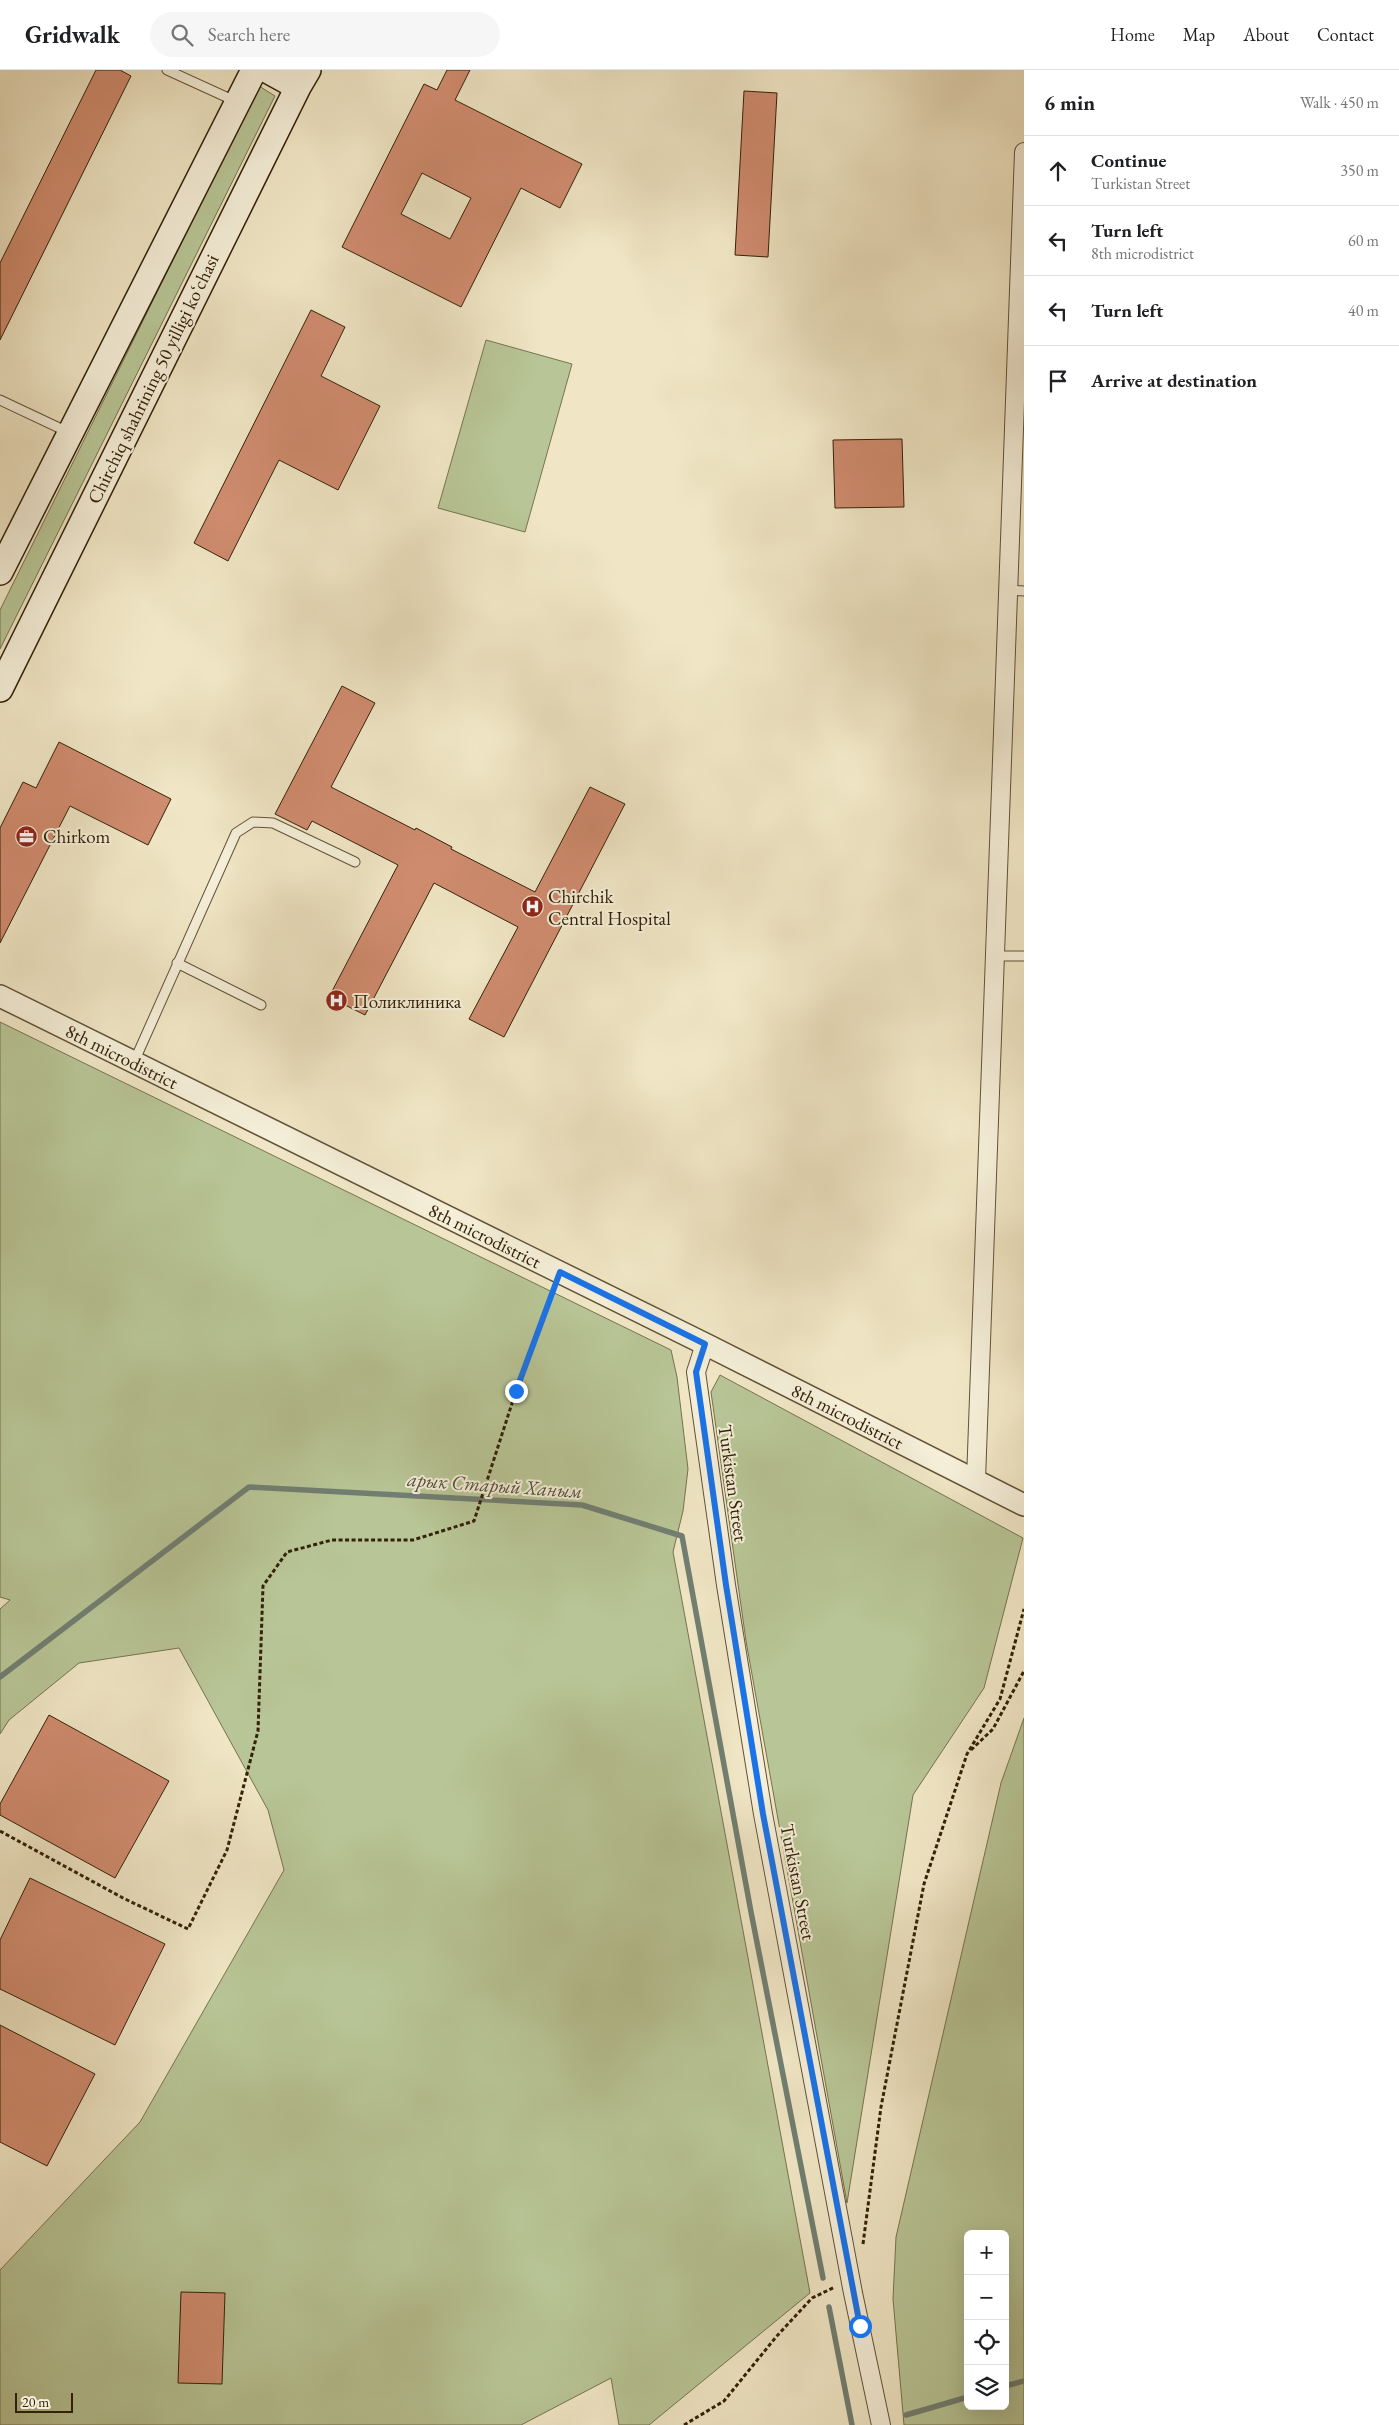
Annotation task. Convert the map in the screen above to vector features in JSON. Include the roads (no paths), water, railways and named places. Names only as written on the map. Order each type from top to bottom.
[{"type":"main road","points":[[0,572],[254,70]]},
{"type":"main road","points":[[267,70],[303,78]]},
{"type":"main road","name":"Chirchiq shahrining 50 yilligi koʻchasi","points":[[0,689],[303,78]]},
{"type":"street","points":[[976,1480],[994,956],[1016,590],[1024,152]]},
{"type":"street","name":"8th microdistrict","points":[[0,996],[705,1344],[1024,1505]]},
{"type":"street","name":"Turkistan Street","points":[[705,1344],[696,1372],[726,1585],[763,1814],[851,2279],[881,2425]]},
{"type":"lane","points":[[167,70],[238,103]]},
{"type":"lane","points":[[0,400],[70,434]]},
{"type":"lane","points":[[134,1062],[236,833],[253,822],[273,823],[355,862]]},
{"type":"lane","points":[[994,956],[1024,956]]},
{"type":"lane","points":[[177,963],[261,1005]]},
{"type":"waterway","name":"арык Старый Ханым","points":[[0,1677],[249,1487],[582,1505],[682,1536],[751,1912],[823,2278]]},
{"type":"waterway","name":"арык Старый Ханым","points":[[829,2307],[852,2425]]},
{"type":"waterway","points":[[1009,2385],[1024,2381]]},
{"type":"waterway","points":[[906,2415],[964,2398]]},
{"type":"place","name":"Chirkom","points":[[27,836]]},
{"type":"place","name":"Chirchik Central Hospital","points":[[532,907]]},
{"type":"place","name":"Поликлиника","points":[[337,1001]]}]
